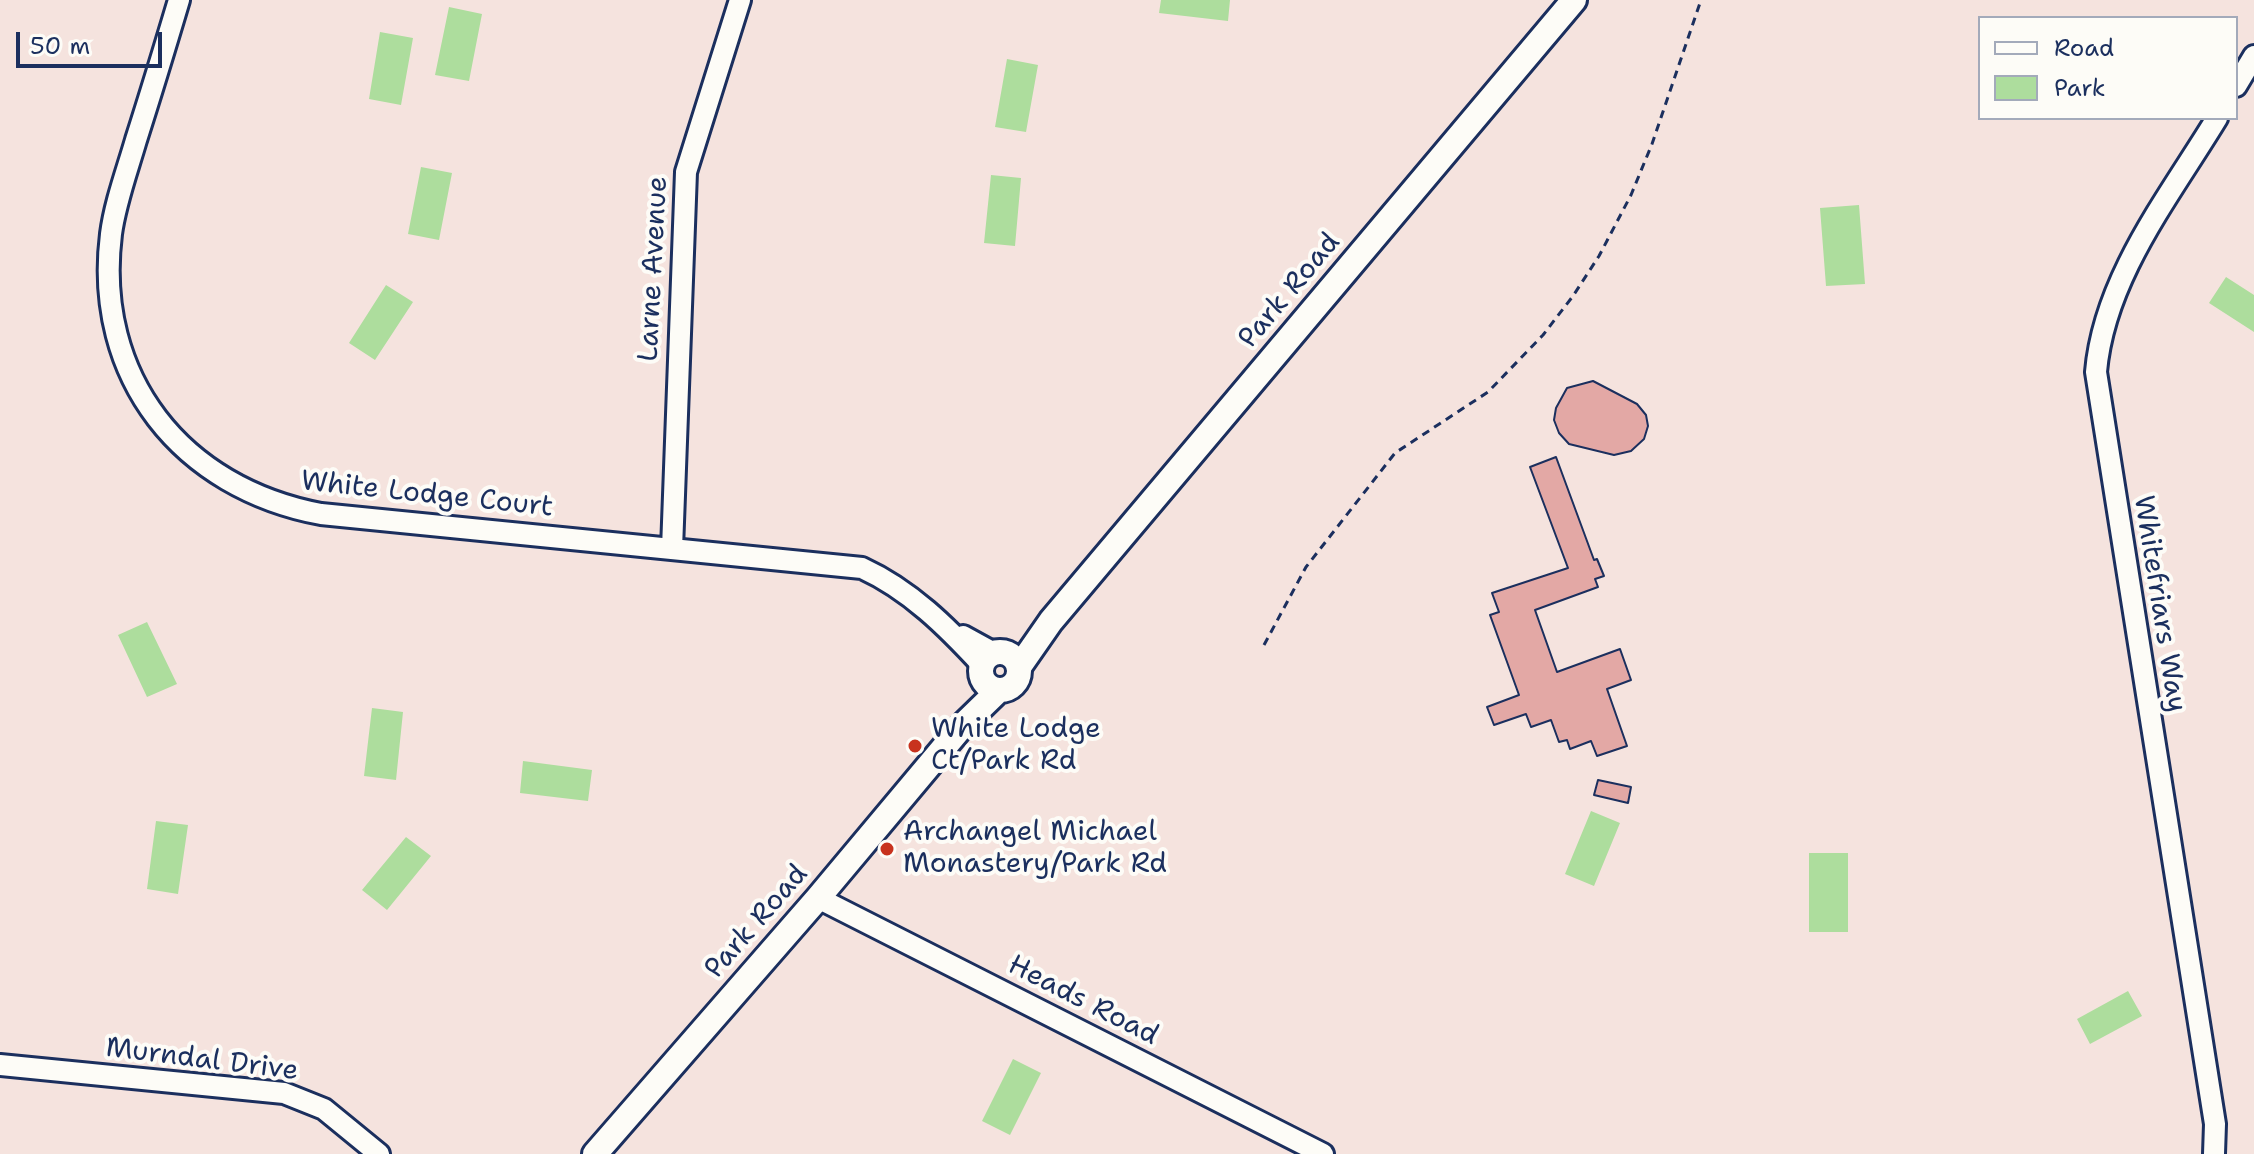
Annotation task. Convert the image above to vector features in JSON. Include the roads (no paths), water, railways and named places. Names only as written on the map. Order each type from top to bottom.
[{"type":"street","name":"White Lodge Court","points":[[179,0],[126,174],[111,231],[108,261],[114,334],[148,408],[171,438],[217,475],[253,496],[288,508],[862,568],[893,584],[997,668]]},
{"type":"street","name":"Larne Avenue","points":[[672,549],[686,172],[740,0]]},
{"type":"street","name":"Park Road","points":[[595,1154],[818,898],[962,726],[997,668],[1051,621],[1574,0]]},
{"type":"street","points":[[2238,83],[2254,56]]},
{"type":"street","name":"Whitefriars Way","points":[[2214,1154],[2215,1124],[2096,372],[2099,342],[2111,301],[2133,257],[2216,120]]},
{"type":"street","name":"Heads Road","points":[[818,898],[1323,1154]]},
{"type":"street","name":"Murndal Drive","points":[[0,1065],[284,1093],[324,1109],[379,1154]]},
{"type":"street","name":"Whitefriars Way","points":[[2215,1124],[2226,1154]]},
{"type":"place","name":"White Lodge Ct/Park Rd","points":[[915,746]]},
{"type":"place","name":"Archangel Michael Monastery/Park Rd","points":[[887,849]]}]
